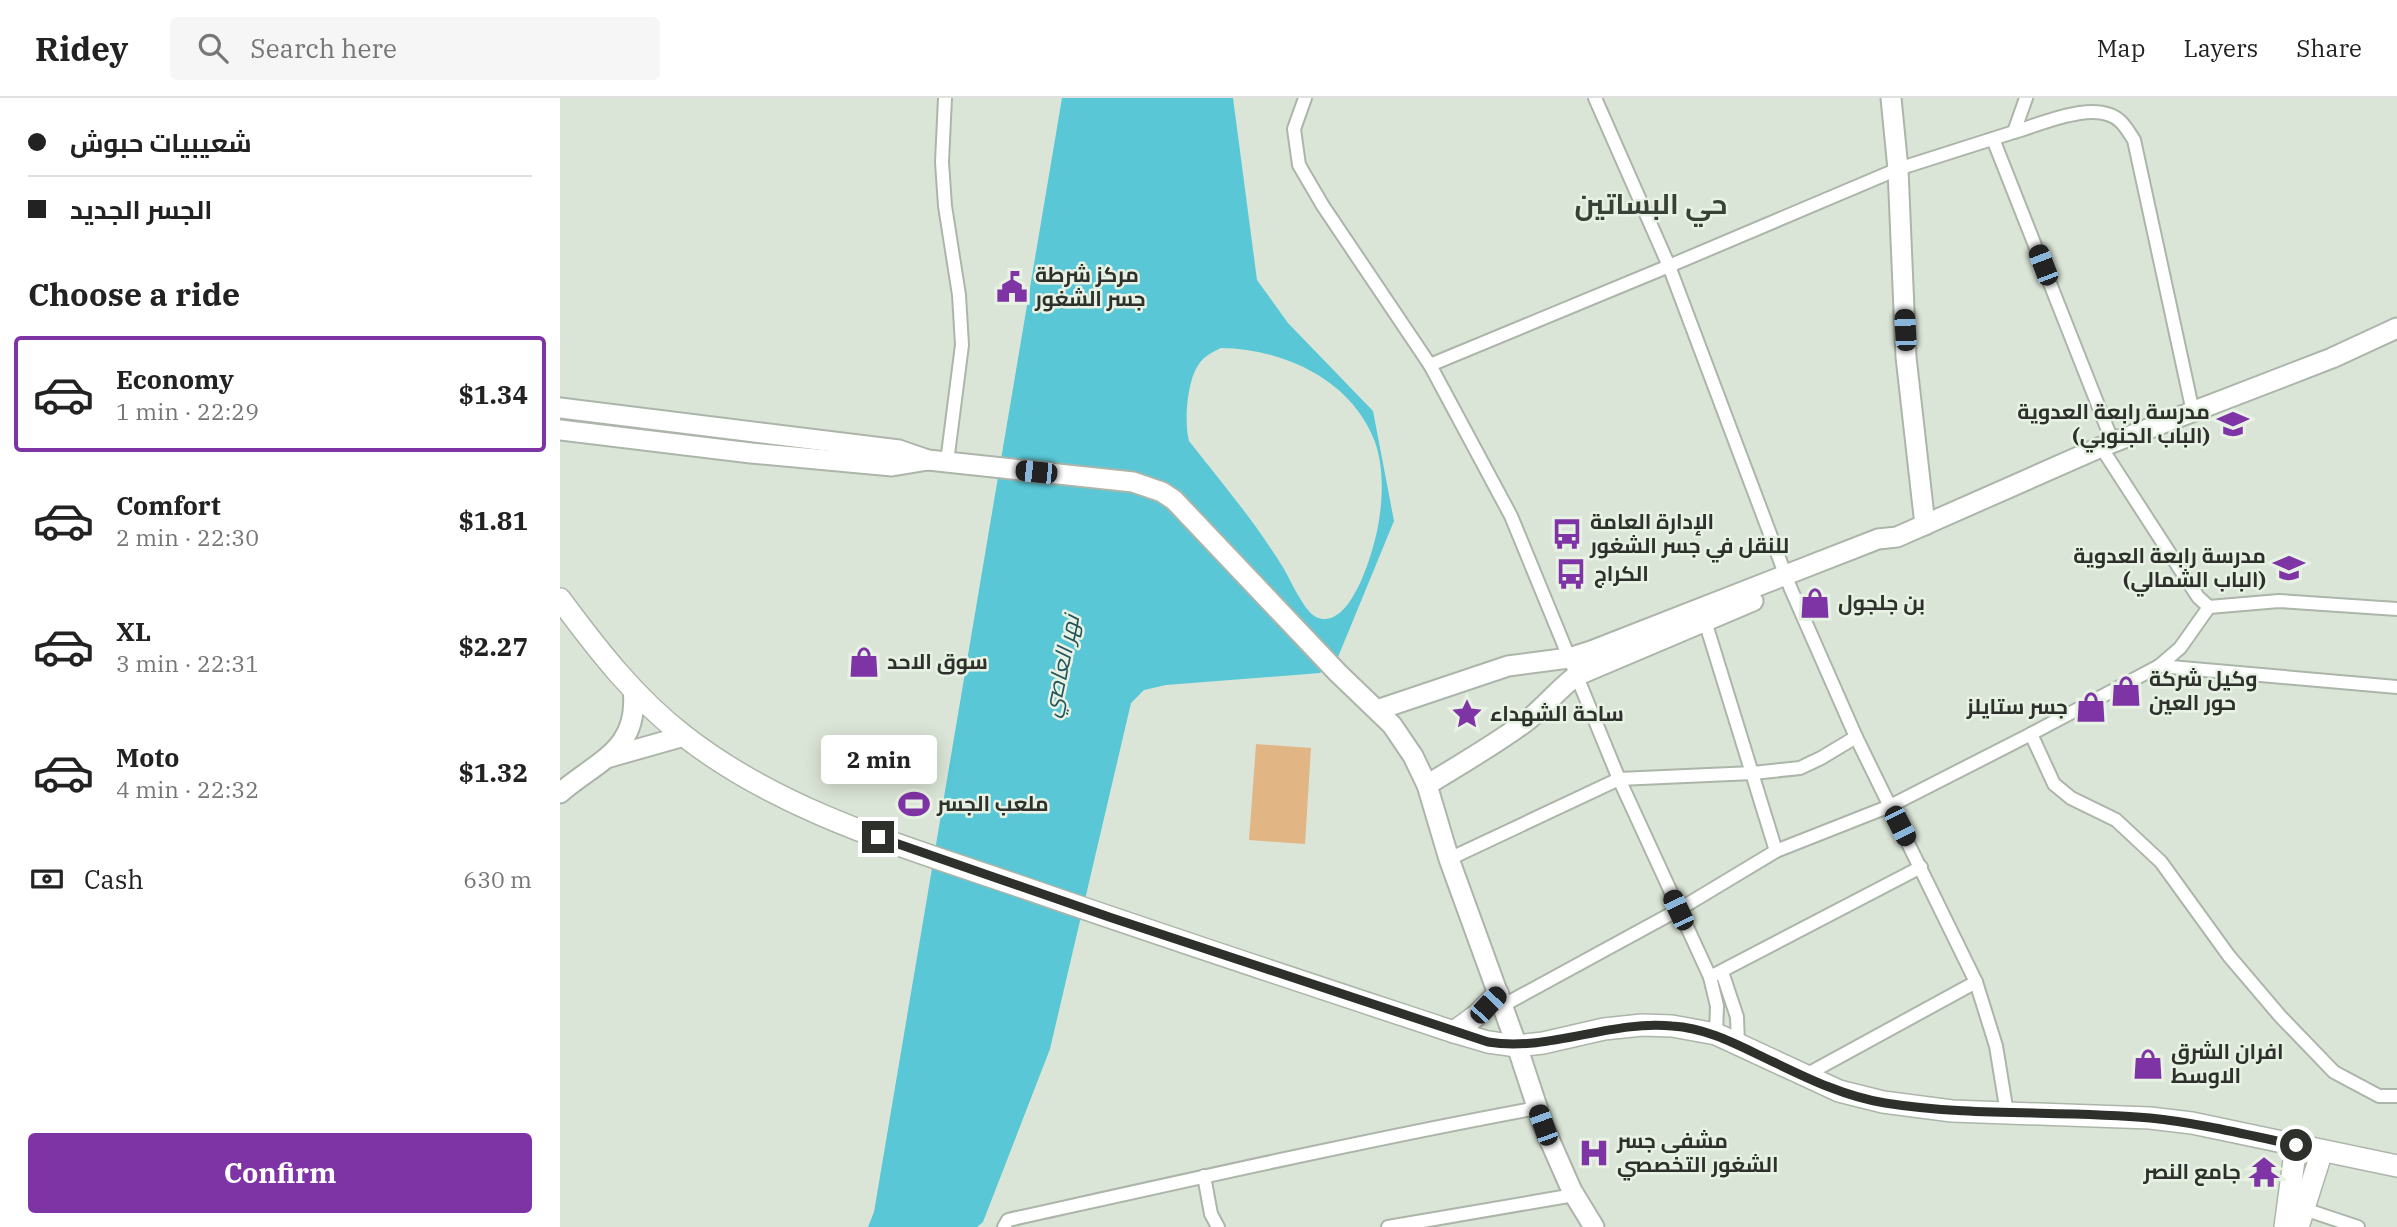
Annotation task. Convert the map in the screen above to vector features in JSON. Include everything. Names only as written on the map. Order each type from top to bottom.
[{"type":"main road","points":[[560,599],[603,657],[684,736],[778,795],[811,812],[1112,918],[1454,1032],[1488,1042],[1517,1046],[1604,1029],[1672,1026],[1716,1034],[1839,1091],[1883,1102],[1952,1111],[2150,1118],[2192,1124],[2397,1166]]},
{"type":"main road","points":[[1454,1032],[1500,1000]]},
{"type":"main road","points":[[2296,1145],[2300,1205]]},
{"type":"main road","points":[[2285,1227],[2300,1205],[2322,1151]]},
{"type":"street","points":[[937,461],[962,345],[959,295],[945,206],[942,162],[945,98]]},
{"type":"street","points":[[1305,98],[1294,129],[1299,165],[1322,206],[1430,365],[1511,516],[1619,779],[1678,910],[1737,1017],[1738,1045]]},
{"type":"street","points":[[1595,98],[1669,266],[1787,581],[1856,737],[1976,982],[1996,1046],[2007,1113]]},
{"type":"street","points":[[1891,98],[1898,169],[1906,357],[1925,525]]},
{"type":"street","points":[[2014,132],[2026,98]]},
{"type":"street","points":[[1430,365],[1898,169],[2079,113],[2105,112],[2121,121],[2134,140],[2193,412]]},
{"type":"street","points":[[1993,139],[2107,445],[2198,597],[2209,607],[2279,601],[2397,609]]},
{"type":"street","points":[[1377,710],[1508,666],[1573,667],[1705,621],[1878,539],[1896,537],[2107,445],[2332,358],[2397,328]]},
{"type":"street","points":[[560,408],[899,450],[937,461],[1133,482],[1161,492],[1185,510],[1338,673],[1392,725],[1413,756],[1427,785],[1537,1108],[1585,1215],[1388,1227]]},
{"type":"street","points":[[560,430],[751,453],[892,466],[937,461]]},
{"type":"street","points":[[1427,785],[1508,734],[1542,708],[1558,691],[1573,667],[1787,581]]},
{"type":"street","points":[[1500,1000],[1678,910],[1776,851],[1890,806],[2159,666],[2180,648],[2209,607]]},
{"type":"street","points":[[1705,621],[1776,851]]},
{"type":"street","points":[[2159,666],[2397,687]]},
{"type":"street","points":[[560,793],[609,757],[625,738],[633,714],[633,689]]},
{"type":"street","points":[[2031,734],[2054,784],[2071,798],[2116,820],[2161,862],[2229,956],[2280,1016],[2334,1072],[2379,1096],[2397,1096]]},
{"type":"street","points":[[609,757],[684,736]]},
{"type":"street","points":[[1450,859],[1619,779],[1754,773],[1800,768],[1856,737]]},
{"type":"street","points":[[1716,975],[1921,867]]},
{"type":"street","points":[[1716,975],[1716,1034]]},
{"type":"street","points":[[1803,1076],[1976,982]]},
{"type":"street","points":[[1004,1227],[1008,1220],[1204,1176],[1389,1135],[1537,1108]]},
{"type":"street","points":[[1204,1176],[1211,1214],[1218,1227]]},
{"type":"street","points":[[2300,1205],[2358,1227]]},
{"type":"shaded area","points":[[1256,744],[1311,748],[1305,844],[1249,840]]},
{"type":"water","name":"نهر العاصي","points":[[1062,98],[1233,98],[1257,280],[1288,323],[1373,411],[1394,521],[1338,657],[1320,673],[1166,685],[1144,690],[1131,703],[1050,1049],[983,1222],[977,1227],[868,1227],[874,1212]],"holes":[[[1221,348],[1245,350],[1291,362],[1333,385],[1350,401],[1375,442],[1382,484],[1376,537],[1359,586],[1340,613],[1329,619],[1316,617],[1307,609],[1262,536],[1189,441],[1188,401],[1192,380],[1199,364],[1206,356]]]},
{"type":"place","name":"مركز شرطة جسر الشغور","points":[[1012,287]]},
{"type":"place","name":"مدرسة رابعة العدوية (الباب الجنوبي)","points":[[2233,424]]},
{"type":"place","name":"الإدارة العامة للنقل في جسر الشغور","points":[[1567,534]]},
{"type":"place","name":"مدرسة رابعة العدوية (الباب الشمالي)","points":[[2289,568]]},
{"type":"place","name":"الكراج","points":[[1571,574]]},
{"type":"place","name":"بن جلجول","points":[[1815,603]]},
{"type":"place","name":"سوق الاحد","points":[[864,662]]},
{"type":"place","name":"وكيل شركة حور العين","points":[[2126,691]]},
{"type":"place","name":"جسر ستايلز","points":[[2091,707]]},
{"type":"place","name":"ساحة الشهداء","points":[[1467,714]]},
{"type":"place","name":"ملعب الجسر","points":[[914,804]]},
{"type":"place","name":"افران الشرق الاوسط","points":[[2148,1064]]},
{"type":"place","name":"مشفى جسر الشغور التخصصي","points":[[1594,1153]]},
{"type":"place","name":"جامع النصر","points":[[2264,1172]]},
{"type":"district","name":"حي البساتين","points":[[1651,204]]},
{"type":"route","points":[[878,837],[1112,918],[1488,1042],[1530,1045],[1604,1029],[1672,1026],[1716,1034],[1839,1091],[1883,1102],[1952,1111],[2150,1118],[2296,1145]]}]
